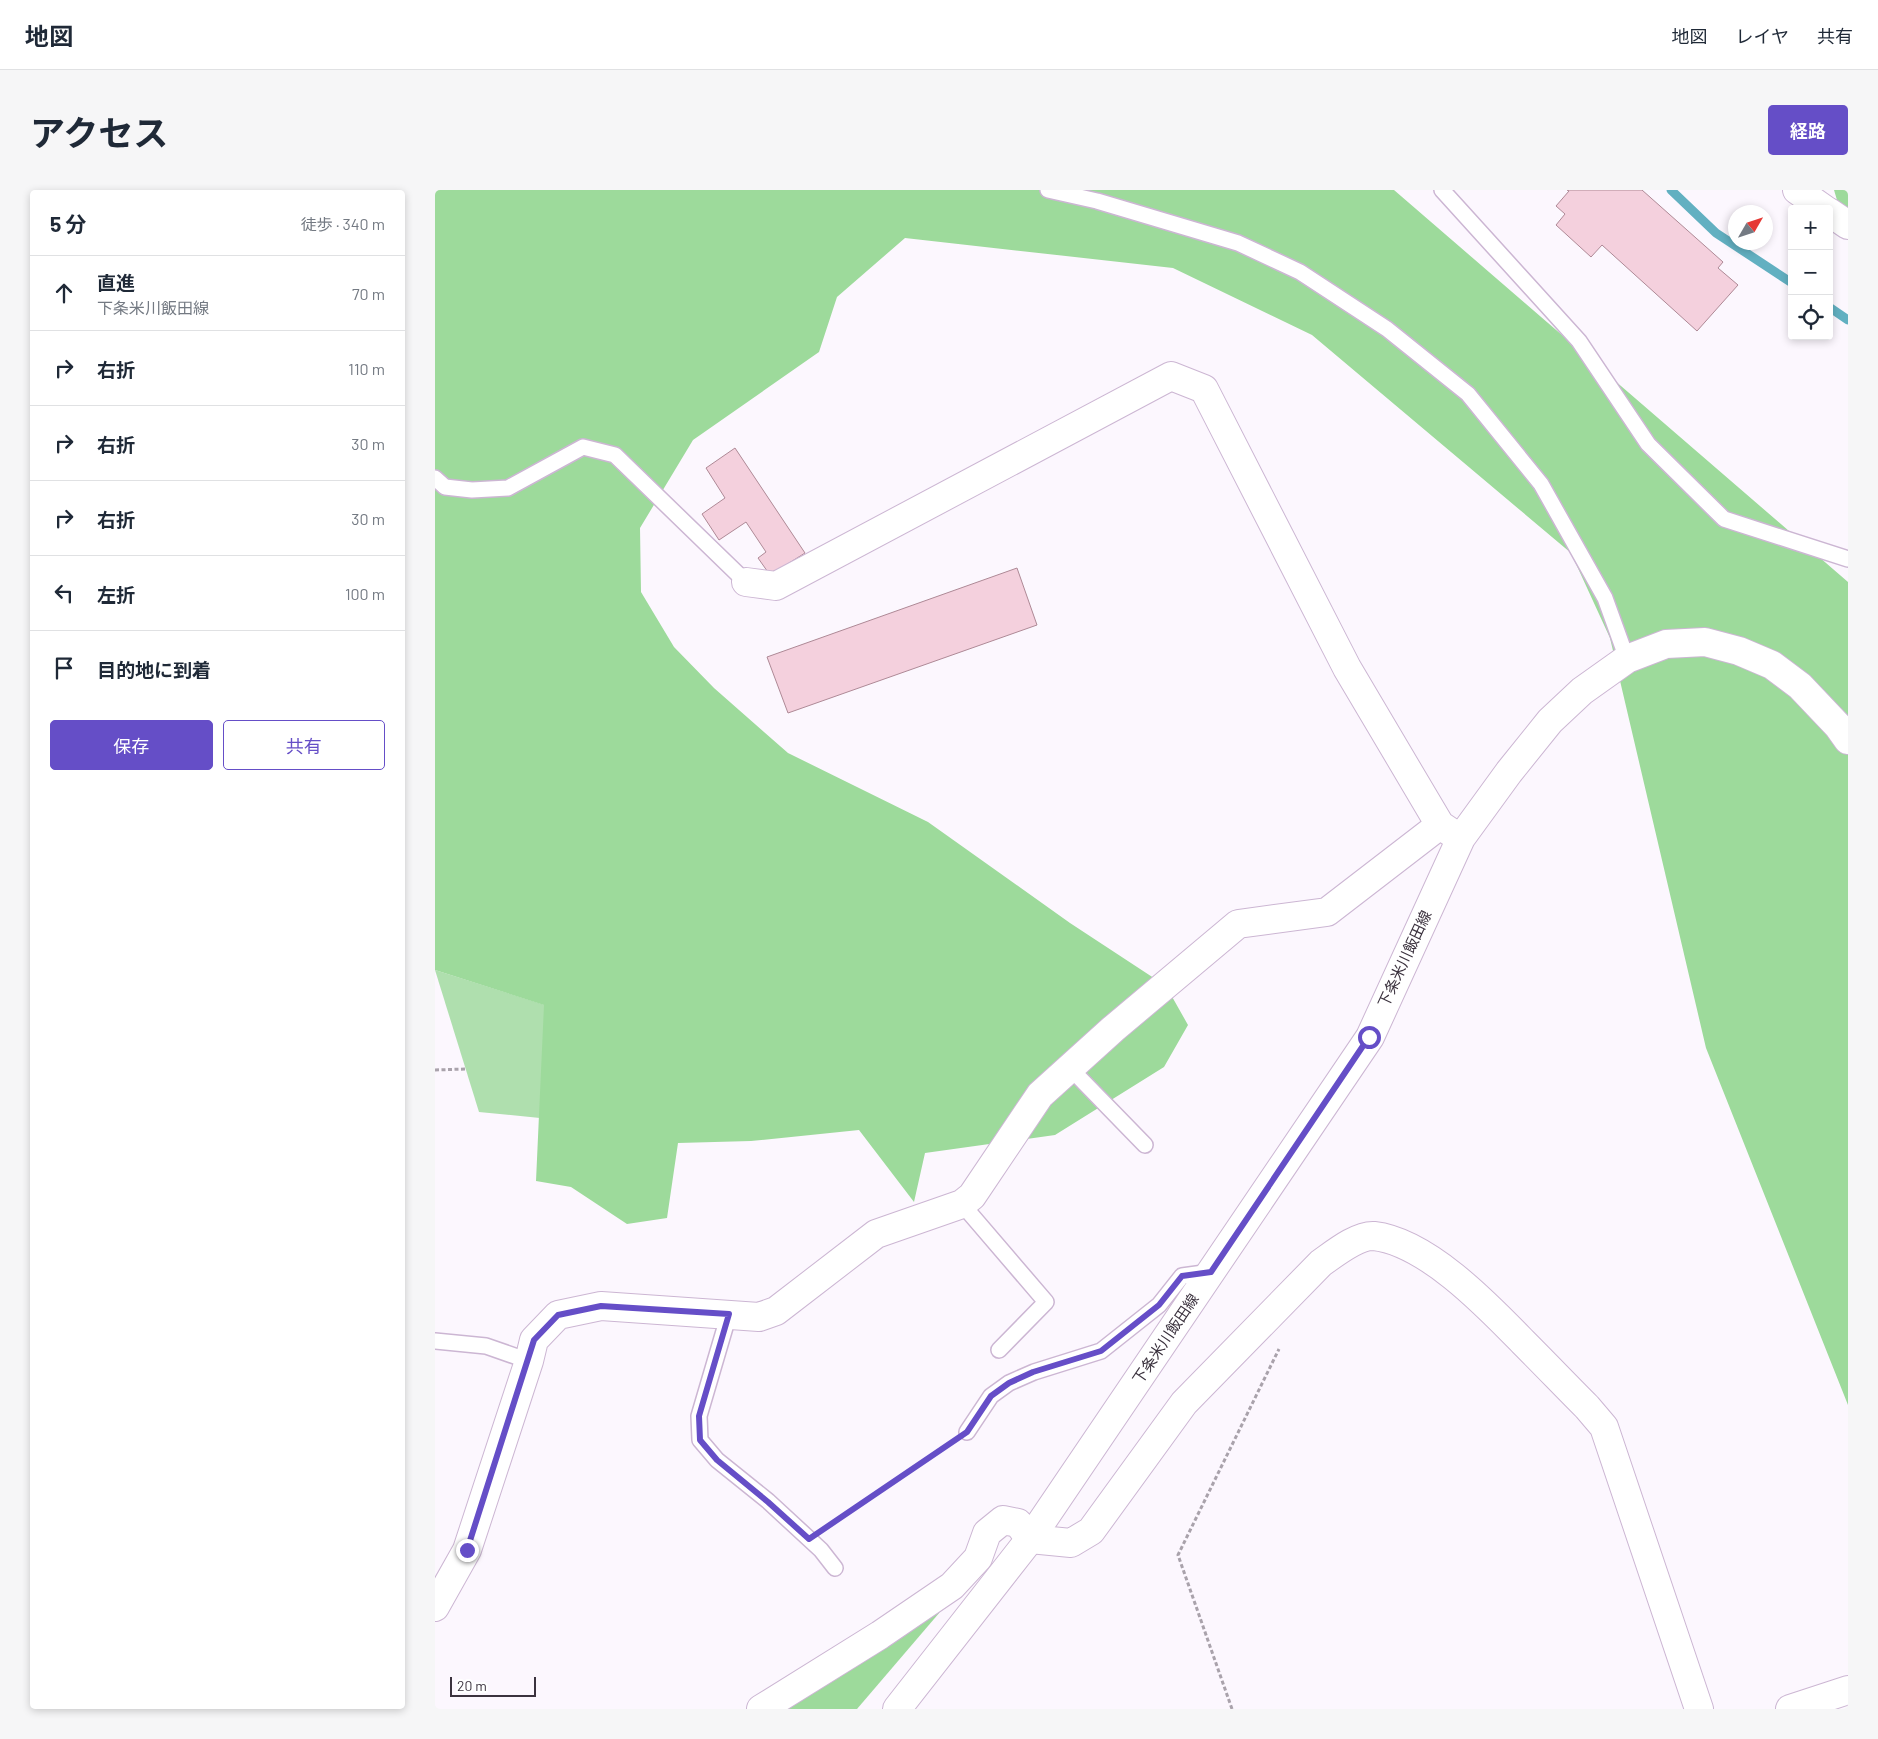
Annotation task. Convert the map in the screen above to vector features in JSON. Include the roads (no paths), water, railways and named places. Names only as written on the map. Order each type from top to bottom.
[{"type":"street","points":[[1797,190],[1818,205]]},
{"type":"street","points":[[1833,215],[1848,225]]},
{"type":"street","points":[[435,1607],[467,1550],[534,1340],[558,1315],[601,1306],[759,1317],[777,1311],[876,1234],[962,1204],[972,1196],[1040,1095],[1113,1029],[1238,924],[1327,912],[1451,832],[1347,668],[1204,389],[1171,376],[776,586],[746,582]]},
{"type":"street","name":"下条米川飯田線","points":[[897,1709],[1030,1539],[1369,1037],[1451,832],[1509,772],[1550,722],[1582,691],[1627,659],[1666,644],[1705,642],[1739,651],[1772,665],[1800,686],[1838,726],[1848,740]]},
{"type":"street","points":[[761,1709],[880,1635],[952,1586],[978,1558],[987,1533],[1003,1520],[1018,1523],[1030,1539],[1071,1543],[1091,1531],[1184,1403],[1321,1263],[1345,1245],[1373,1236],[1403,1244],[1438,1265],[1478,1296],[1587,1407],[1604,1427],[1699,1709]]},
{"type":"street","points":[[1791,1709],[1848,1690]]},
{"type":"lane","points":[[1048,190],[1097,201],[1238,243],[1300,272],[1387,329],[1468,394],[1541,484],[1605,598],[1627,659]]},
{"type":"lane","points":[[1442,190],[1579,341],[1648,444],[1724,519],[1848,559]]},
{"type":"lane","points":[[435,478],[445,487],[472,490],[508,488],[583,447],[615,455],[746,582]]},
{"type":"lane","points":[[1070,1068],[1145,1145]]},
{"type":"lane","points":[[962,1204],[1046,1302],[999,1350]]},
{"type":"lane","points":[[967,1432],[991,1396],[1009,1383],[1033,1372],[1101,1351],[1159,1305],[1182,1276],[1211,1272]]},
{"type":"lane","points":[[729,1314],[699,1416],[700,1440],[717,1460],[768,1502],[821,1550],[835,1568]]},
{"type":"lane","points":[[435,1341],[486,1346],[529,1360]]},
{"type":"waterway","points":[[1671,190],[1716,233],[1788,280]]},
{"type":"waterway","points":[[1833,310],[1848,320]]}]
